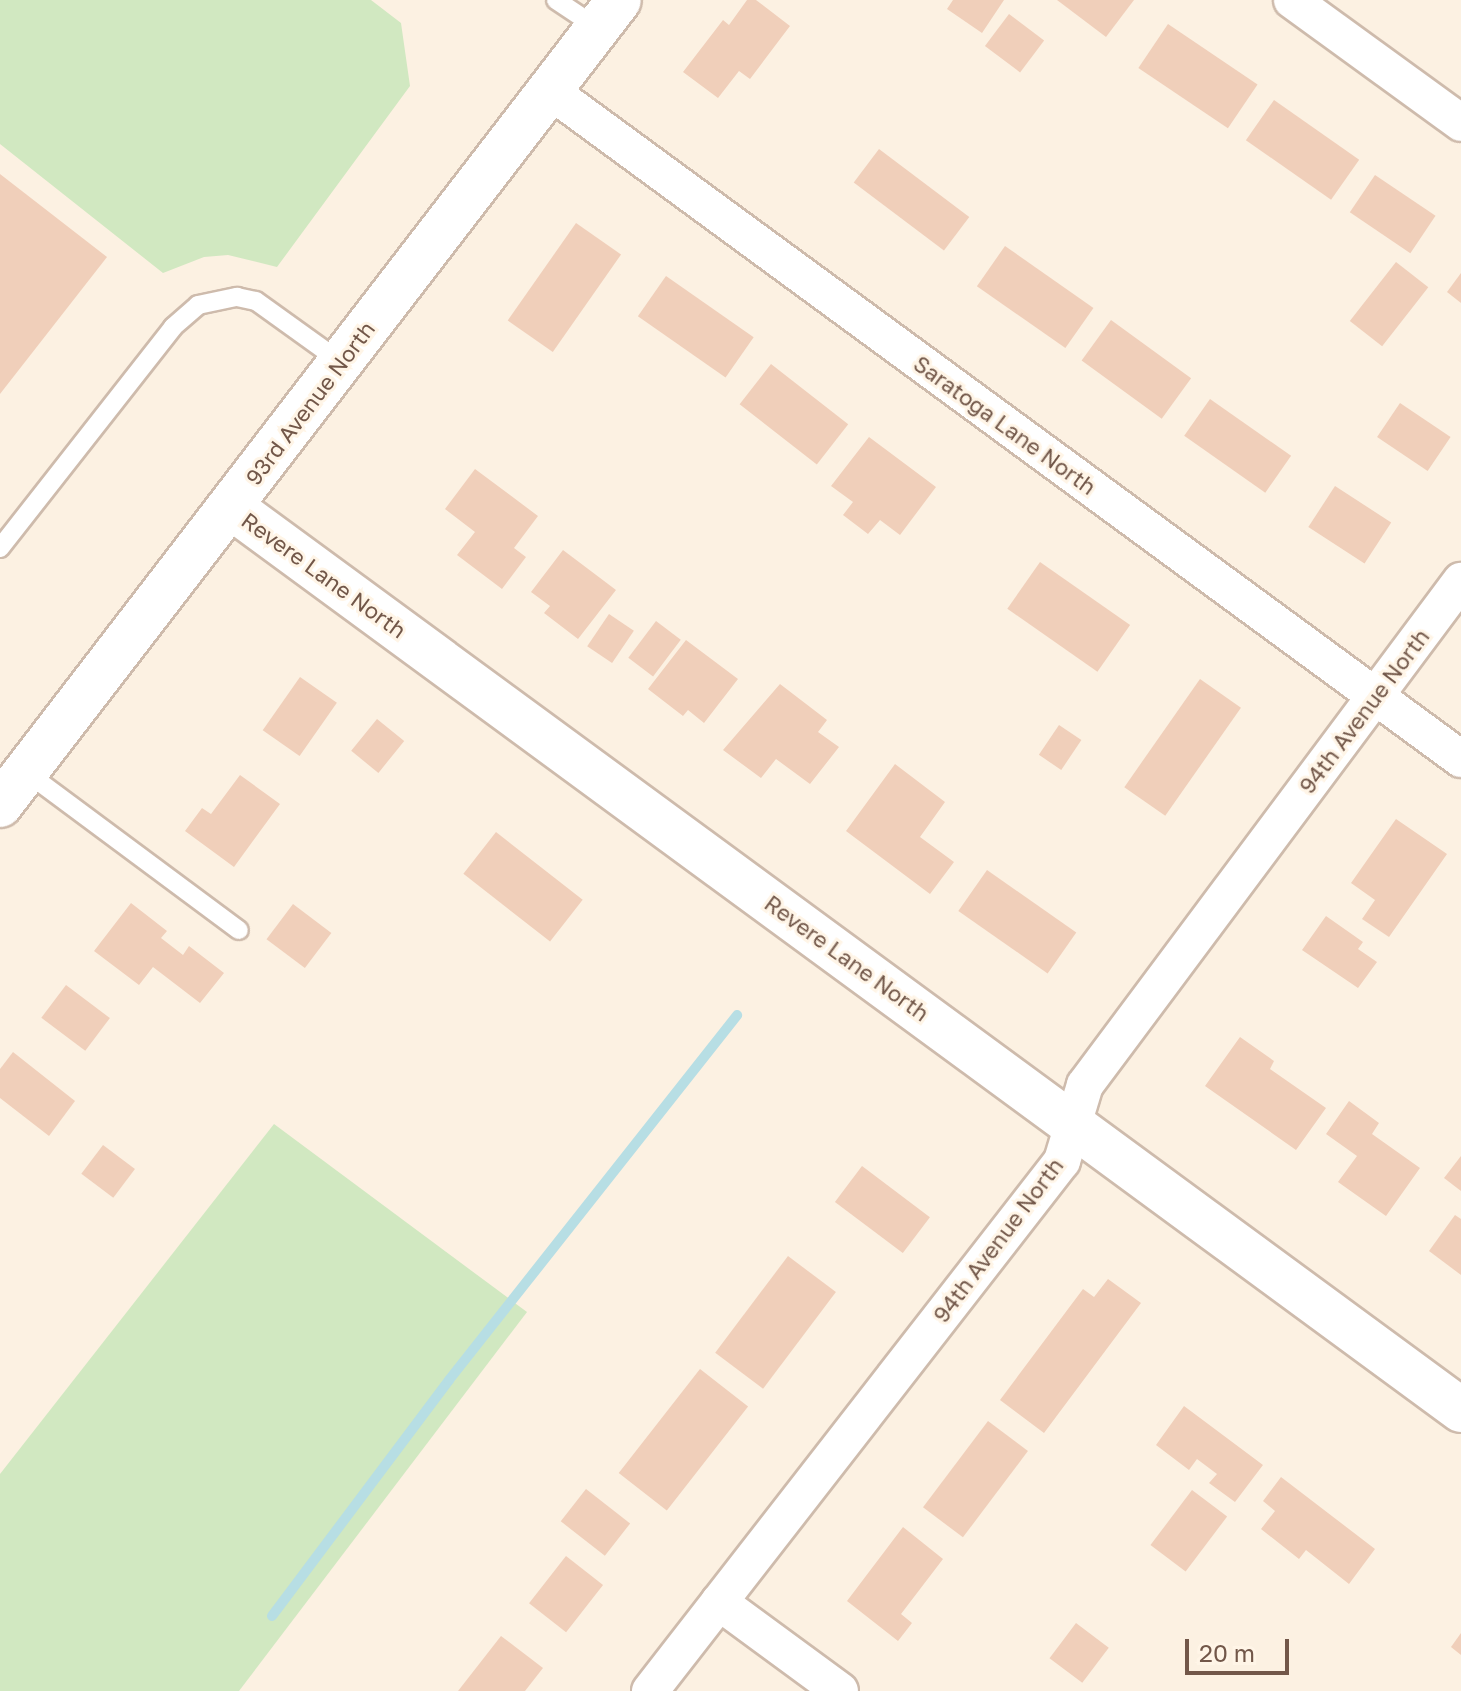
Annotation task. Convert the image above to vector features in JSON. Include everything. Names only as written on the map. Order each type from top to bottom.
[{"type":"street","points":[[1292,0],[1461,123]]},
{"type":"street","name":"93rd Avenue North","points":[[13,789],[609,14]]},
{"type":"street","name":"Saratoga Lane North","points":[[549,90],[1461,759]]},
{"type":"street","name":"Revere Lane North","points":[[231,507],[1461,1410]]},
{"type":"street","name":"94th Avenue North","points":[[650,1691],[1062,1161],[1085,1085],[1461,581]]},
{"type":"street","points":[[719,1602],[840,1691]]},
{"type":"lane","points":[[556,0],[609,14]]},
{"type":"lane","points":[[0,548],[173,327],[198,305],[237,297],[256,301],[341,362]]},
{"type":"lane","points":[[13,789],[239,930]]},
{"type":"green space","points":[[0,0],[371,0],[401,23],[410,86],[277,267],[228,255],[204,257],[163,273],[0,144]]},
{"type":"green space","points":[[274,1124],[527,1312],[239,1691],[0,1691],[0,1474]]},
{"type":"building","points":[[747,0],[756,0],[790,26],[750,79],[739,71],[718,98],[683,72],[723,20],[729,25]]},
{"type":"building","points":[[953,0],[1004,0],[982,33],[947,9]]},
{"type":"building","points":[[1057,0],[1134,0],[1106,37]]},
{"type":"building","points":[[1009,14],[1044,40],[1020,72],[985,46]]},
{"type":"building","points":[[1168,24],[1258,84],[1228,128],[1138,68]]},
{"type":"building","points":[[1274,100],[1359,160],[1331,200],[1246,140]]},
{"type":"building","points":[[879,149],[969,217],[944,251],[854,183]]},
{"type":"building","points":[[0,174],[107,257],[0,394]]},
{"type":"building","points":[[1375,175],[1436,216],[1410,253],[1350,212]]},
{"type":"building","points":[[576,223],[621,255],[553,352],[508,320]]},
{"type":"building","points":[[1005,246],[1093,308],[1065,348],[977,286]]},
{"type":"building","points":[[1396,262],[1428,287],[1382,346],[1350,321]]},
{"type":"building","points":[[1461,273],[1461,303],[1447,292]]},
{"type":"building","points":[[666,276],[754,337],[726,378],[638,316]]},
{"type":"building","points":[[1111,320],[1191,378],[1162,419],[1082,360]]},
{"type":"building","points":[[771,364],[848,424],[817,465],[740,404]]},
{"type":"building","points":[[1210,399],[1291,456],[1265,493],[1184,436]]},
{"type":"building","points":[[1400,403],[1451,437],[1428,471],[1377,437]]},
{"type":"building","points":[[869,437],[936,487],[900,535],[880,520],[868,534],[843,515],[853,502],[831,486]]},
{"type":"building","points":[[475,469],[538,516],[514,548],[526,557],[502,589],[457,555],[475,532],[445,509]]},
{"type":"building","points":[[1335,486],[1391,522],[1365,564],[1308,527]]},
{"type":"building","points":[[563,550],[616,590],[578,639],[544,613],[550,606],[531,592]]},
{"type":"building","points":[[1040,562],[1130,625],[1097,672],[1007,609]]},
{"type":"building","points":[[609,614],[634,631],[612,663],[587,646]]},
{"type":"building","points":[[656,621],[681,640],[653,676],[628,658]]},
{"type":"building","points":[[686,640],[738,679],[704,723],[688,710],[683,716],[648,689]]},
{"type":"building","points":[[300,677],[337,703],[300,756],[263,730]]},
{"type":"building","points":[[1200,679],[1241,708],[1165,816],[1124,787]]},
{"type":"building","points":[[780,684],[827,720],[818,732],[839,747],[810,784],[776,759],[761,778],[723,750]]},
{"type":"building","points":[[377,719],[404,741],[378,773],[351,751]]},
{"type":"building","points":[[1059,725],[1081,740],[1061,770],[1039,755]]},
{"type":"building","points":[[895,764],[945,802],[920,837],[954,862],[930,894],[846,831]]},
{"type":"building","points":[[240,775],[280,804],[234,867],[185,831],[202,808],[211,814]]},
{"type":"building","points":[[1396,819],[1447,854],[1389,937],[1362,919],[1375,900],[1351,883]]},
{"type":"building","points":[[496,832],[583,900],[550,941],[463,874]]},
{"type":"building","points":[[987,870],[1076,933],[1048,973],[958,911]]},
{"type":"building","points":[[131,903],[167,931],[161,938],[183,955],[189,946],[224,973],[200,1003],[153,967],[139,985],[94,951]]},
{"type":"building","points":[[293,904],[331,933],[305,968],[267,939]]},
{"type":"building","points":[[1326,916],[1363,942],[1358,949],[1377,962],[1358,988],[1302,950]]},
{"type":"building","points":[[66,985],[110,1018],[85,1051],[41,1018]]},
{"type":"building","points":[[1240,1037],[1274,1061],[1270,1069],[1326,1108],[1296,1150],[1205,1086]]},
{"type":"building","points":[[13,1052],[75,1101],[49,1136],[0,1098],[0,1069]]},
{"type":"building","points":[[1349,1101],[1379,1123],[1372,1134],[1420,1168],[1386,1216],[1338,1182],[1357,1156],[1326,1134]]},
{"type":"building","points":[[103,1145],[135,1169],[113,1198],[81,1174]]},
{"type":"building","points":[[1461,1156],[1461,1191],[1444,1178]]},
{"type":"building","points":[[862,1166],[930,1217],[903,1253],[835,1202]]},
{"type":"building","points":[[1455,1215],[1461,1219],[1461,1275],[1429,1251]]},
{"type":"building","points":[[788,1256],[836,1292],[763,1389],[715,1353]]},
{"type":"building","points":[[1108,1279],[1141,1303],[1044,1433],[1000,1400],[1083,1289],[1094,1297]]},
{"type":"building","points":[[700,1369],[748,1407],[667,1511],[619,1473]]},
{"type":"building","points":[[1184,1406],[1263,1465],[1235,1502],[1209,1483],[1217,1474],[1197,1459],[1189,1470],[1156,1445]]},
{"type":"building","points":[[988,1421],[1028,1451],[963,1537],[923,1507]]},
{"type":"building","points":[[1281,1477],[1375,1549],[1349,1584],[1306,1550],[1299,1559],[1261,1529],[1275,1511],[1263,1501]]},
{"type":"building","points":[[586,1489],[630,1523],[605,1556],[561,1521]]},
{"type":"building","points":[[1192,1490],[1227,1516],[1186,1572],[1150,1545]]},
{"type":"building","points":[[903,1527],[943,1559],[901,1614],[912,1623],[898,1641],[847,1601]]},
{"type":"building","points":[[566,1556],[603,1585],[566,1632],[529,1603]]},
{"type":"building","points":[[1076,1623],[1109,1648],[1082,1683],[1050,1658]]},
{"type":"building","points":[[1461,1633],[1461,1655],[1451,1647]]},
{"type":"building","points":[[501,1636],[543,1668],[525,1691],[458,1691]]},
{"type":"waterway","points":[[272,1616],[449,1380],[737,1015]]}]
